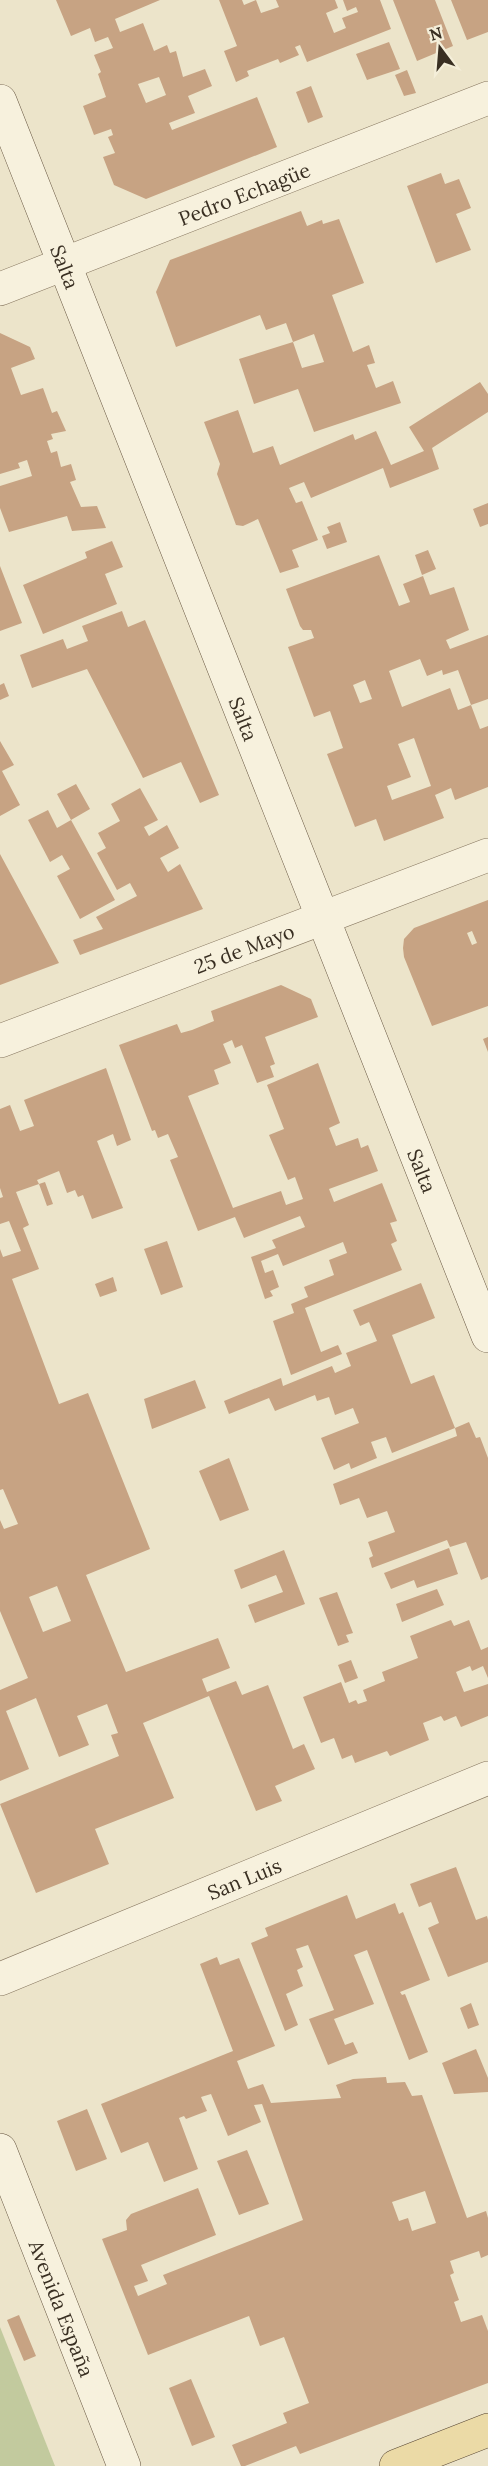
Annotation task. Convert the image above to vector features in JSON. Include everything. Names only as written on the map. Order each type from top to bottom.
[{"type":"main road","name":"Pedro Echagüe","points":[[0,289],[488,98]]},
{"type":"main road","name":"Salta","points":[[0,101],[488,1336]]},
{"type":"main road","name":"25 de Mayo","points":[[0,1041],[488,855]]},
{"type":"main road","name":"San Luis","points":[[0,1979],[488,1778]]},
{"type":"main road","name":"Avenida España","points":[[0,2150],[124,2466]]},
{"type":"main road","points":[[396,2466],[488,2430]]},
{"type":"green space","points":[[0,2327],[55,2466],[0,2466]]},
{"type":"building","points":[[56,0],[160,0],[115,19],[120,32],[143,23],[154,51],[167,45],[170,53],[176,51],[183,77],[205,69],[212,86],[188,96],[195,113],[169,123],[172,130],[257,97],[277,147],[146,199],[114,185],[103,157],[115,153],[108,137],[113,135],[111,129],[94,135],[83,106],[106,97],[98,74],[101,72],[94,55],[113,48],[108,37],[95,42],[90,28],[71,36]],"holes":[[[159,77],[166,95],[146,103],[138,84]]]},
{"type":"building","points":[[219,0],[242,0],[244,5],[256,0],[261,13],[279,7],[276,0],[335,0],[338,8],[326,13],[334,33],[346,28],[342,18],[358,12],[356,7],[347,11],[343,0],[380,0],[391,29],[307,62],[300,45],[295,47],[299,55],[280,63],[278,59],[247,71],[249,76],[236,82],[224,51],[237,46]]},
{"type":"building","points":[[393,0],[435,0],[453,46],[417,61]]},
{"type":"building","points":[[451,0],[488,0],[488,32],[467,40]]},
{"type":"building","points":[[389,42],[400,69],[367,80],[356,54]]},
{"type":"building","points":[[407,70],[416,93],[404,96],[395,75]]},
{"type":"building","points":[[311,86],[323,117],[308,123],[296,92]]},
{"type":"building","points":[[441,173],[445,184],[459,179],[471,208],[456,214],[471,250],[436,263],[407,186]]},
{"type":"building","points":[[301,211],[307,226],[322,220],[323,224],[339,219],[364,283],[332,295],[353,352],[369,345],[375,363],[367,365],[376,388],[393,381],[401,403],[314,432],[298,389],[254,404],[239,359],[293,342],[286,323],[266,330],[260,315],[176,347],[156,292],[170,260]],"holes":[[[314,334],[324,362],[302,368],[293,342]]]},
{"type":"building","points":[[0,333],[30,347],[35,359],[11,368],[21,395],[43,388],[52,413],[57,411],[66,431],[51,434],[53,439],[47,441],[51,453],[57,451],[61,467],[71,464],[76,480],[70,482],[81,507],[97,506],[106,528],[72,531],[67,516],[9,532],[0,508],[0,486],[32,476],[27,460],[18,463],[20,468],[0,474]]},
{"type":"building","points":[[480,382],[488,394],[488,412],[432,448],[439,469],[390,488],[383,468],[311,498],[304,482],[289,488],[296,503],[302,501],[318,540],[292,550],[299,567],[280,573],[258,519],[243,526],[236,525],[217,474],[220,464],[204,422],[238,410],[253,453],[273,446],[280,465],[353,434],[355,440],[376,431],[391,465],[424,451],[409,427]]},
{"type":"building","points":[[488,503],[488,524],[480,527],[473,509]]},
{"type":"building","points":[[340,522],[347,542],[327,549],[322,536],[330,533],[327,527]]},
{"type":"building","points":[[112,541],[123,567],[105,574],[117,604],[43,634],[23,585],[87,558],[85,552]]},
{"type":"building","points":[[428,550],[436,569],[422,575],[415,555]]},
{"type":"building","points":[[379,555],[399,606],[410,602],[403,584],[423,576],[430,595],[454,587],[469,630],[446,640],[450,649],[488,635],[488,699],[471,705],[480,729],[488,726],[488,787],[455,800],[451,788],[435,795],[444,818],[384,841],[376,819],[355,827],[327,754],[343,748],[330,711],[314,717],[288,647],[314,638],[311,630],[303,630],[300,626],[286,589]],"holes":[[[420,659],[427,676],[442,670],[443,675],[458,670],[471,705],[458,710],[450,688],[402,707],[389,671]],[[365,680],[372,699],[360,703],[353,685]],[[414,738],[431,786],[392,800],[387,786],[411,777],[398,744]]]},
{"type":"building","points":[[0,566],[22,623],[0,631]]},
{"type":"building","points":[[122,611],[128,627],[145,620],[219,795],[200,803],[181,762],[143,778],[87,669],[32,688],[20,655],[63,639],[67,649],[88,641],[82,626]]},
{"type":"building","points":[[4,683],[9,696],[0,700],[0,685]]},
{"type":"building","points":[[0,741],[14,765],[2,771],[20,805],[0,816]]},
{"type":"building","points":[[76,784],[90,809],[71,820],[57,794]]},
{"type":"building","points":[[140,788],[158,820],[144,827],[149,836],[167,825],[179,848],[160,858],[168,872],[180,864],[203,909],[80,955],[73,940],[103,929],[96,917],[137,896],[130,883],[117,890],[97,853],[106,848],[98,833],[120,821],[111,804]]},
{"type":"building","points":[[48,810],[57,828],[71,820],[115,900],[80,919],[57,876],[70,869],[62,855],[50,862],[28,820]]},
{"type":"building","points":[[0,854],[59,963],[0,985]]},
{"type":"building","points":[[488,900],[488,1006],[432,1026],[404,957],[404,939],[414,928]],"holes":[[[472,931],[477,943],[472,945],[467,933]]]},
{"type":"building","points":[[281,985],[311,999],[318,1017],[265,1037],[275,1064],[270,1066],[274,1077],[257,1083],[242,1045],[235,1048],[232,1040],[223,1044],[231,1063],[214,1070],[219,1084],[188,1096],[233,1208],[281,1191],[286,1205],[303,1199],[295,1177],[288,1180],[269,1135],[284,1129],[267,1085],[318,1063],[340,1123],[329,1128],[336,1146],[358,1138],[361,1148],[368,1145],[378,1171],[329,1189],[334,1202],[382,1183],[397,1221],[390,1223],[397,1241],[391,1244],[402,1270],[305,1308],[321,1352],[338,1345],[342,1354],[291,1375],[273,1321],[294,1313],[291,1304],[308,1297],[304,1287],[334,1275],[329,1260],[347,1253],[343,1242],[283,1266],[278,1254],[261,1261],[265,1273],[273,1270],[279,1287],[270,1291],[273,1296],[265,1299],[251,1257],[276,1248],[272,1240],[305,1227],[300,1216],[244,1238],[235,1217],[198,1231],[170,1160],[178,1157],[168,1134],[158,1138],[155,1130],[152,1131],[119,1045],[177,1024],[181,1033],[192,1030],[214,1021],[211,1011]]},
{"type":"building","points":[[488,1037],[488,1052],[483,1039]]},
{"type":"building","points":[[106,1068],[131,1140],[117,1146],[113,1134],[97,1141],[123,1208],[92,1219],[83,1195],[78,1197],[75,1190],[67,1193],[59,1171],[37,1180],[39,1184],[16,1192],[29,1225],[23,1228],[39,1269],[12,1279],[59,1404],[88,1393],[150,1549],[86,1575],[126,1672],[218,1638],[230,1668],[202,1679],[207,1692],[236,1681],[242,1695],[268,1685],[293,1749],[304,1744],[315,1769],[275,1786],[282,1801],[256,1811],[209,1696],[143,1723],[174,1798],[95,1829],[109,1864],[36,1893],[0,1804],[119,1756],[111,1735],[118,1733],[107,1704],[77,1716],[89,1745],[59,1757],[36,1698],[6,1711],[29,1769],[0,1781],[0,1690],[28,1678],[0,1611],[0,1520],[4,1529],[18,1524],[3,1489],[0,1490],[0,1249],[3,1257],[21,1251],[9,1221],[0,1224],[0,1198],[3,1197],[0,1188],[0,1109],[10,1105],[20,1131],[34,1126],[24,1100]],"holes":[[[57,1586],[71,1621],[43,1632],[29,1597]]]},
{"type":"building","points":[[45,1182],[53,1204],[47,1206],[39,1184]]},
{"type":"building","points":[[167,1241],[183,1287],[161,1295],[144,1249]]},
{"type":"building","points":[[113,1277],[117,1291],[100,1297],[95,1284]]},
{"type":"building","points":[[421,1283],[435,1318],[392,1335],[411,1384],[434,1375],[455,1428],[392,1453],[386,1437],[371,1442],[377,1458],[351,1469],[349,1463],[334,1470],[321,1438],[359,1423],[353,1408],[335,1415],[329,1397],[317,1401],[315,1395],[275,1411],[269,1398],[229,1414],[224,1401],[281,1378],[283,1386],[332,1366],[335,1373],[351,1366],[346,1353],[377,1341],[369,1322],[360,1326],[353,1310]]},
{"type":"building","points":[[195,1380],[206,1408],[152,1429],[144,1399]]},
{"type":"building","points":[[469,1422],[476,1438],[480,1437],[488,1458],[488,1577],[481,1580],[466,1542],[450,1547],[447,1540],[372,1568],[369,1558],[373,1556],[368,1542],[395,1532],[387,1511],[367,1518],[359,1498],[340,1505],[333,1484],[457,1436],[455,1428]]},
{"type":"building","points":[[229,1458],[249,1510],[220,1521],[199,1471]]},
{"type":"building","points":[[449,1548],[458,1574],[417,1588],[414,1580],[391,1589],[384,1573]]},
{"type":"building","points":[[284,1550],[305,1604],[255,1623],[248,1605],[283,1592],[276,1575],[241,1589],[234,1570]]},
{"type":"building","points":[[437,1589],[444,1605],[402,1622],[396,1604]]},
{"type":"building","points":[[337,1592],[353,1633],[346,1635],[349,1642],[338,1646],[319,1598]]},
{"type":"building","points":[[451,1620],[454,1626],[469,1620],[481,1650],[488,1647],[488,1678],[483,1666],[472,1671],[470,1666],[456,1672],[464,1692],[488,1684],[488,1716],[461,1727],[456,1716],[444,1721],[441,1716],[423,1723],[429,1740],[390,1756],[387,1751],[355,1763],[352,1755],[342,1759],[334,1738],[321,1743],[303,1697],[341,1682],[349,1703],[356,1700],[358,1704],[367,1701],[363,1690],[385,1681],[382,1672],[418,1658],[410,1636]]},
{"type":"building","points":[[351,1660],[358,1678],[345,1683],[338,1665]]},
{"type":"building","points":[[456,1867],[476,1920],[487,1916],[488,1962],[448,1977],[428,1928],[439,1923],[431,1902],[419,1907],[410,1884]]},
{"type":"building","points":[[347,1895],[356,1919],[395,1903],[399,1914],[403,1912],[430,1980],[400,1992],[402,1995],[405,1994],[428,2052],[409,2060],[367,1950],[354,1955],[374,2004],[334,2019],[345,2045],[353,2042],[358,2053],[328,2065],[309,2019],[334,2010],[308,1945],[296,1949],[303,1967],[297,1970],[303,1986],[286,1994],[298,2025],[285,2031],[251,1943],[268,1936],[265,1928]]},
{"type":"building","points":[[217,1957],[220,1965],[239,1958],[275,2046],[237,2061],[248,2089],[263,2084],[271,2103],[341,2098],[336,2085],[353,2079],[386,2077],[387,2083],[405,2082],[412,2096],[422,2095],[467,2218],[486,2211],[488,2218],[488,2255],[481,2258],[479,2251],[450,2261],[454,2273],[450,2275],[459,2300],[454,2302],[461,2322],[482,2315],[488,2331],[488,2383],[300,2454],[296,2446],[241,2466],[232,2445],[287,2423],[283,2413],[309,2403],[284,2337],[260,2346],[249,2316],[148,2355],[102,2239],[127,2230],[126,2220],[131,2214],[198,2188],[216,2235],[141,2265],[148,2281],[134,2286],[138,2296],[167,2284],[163,2275],[303,2220],[262,2104],[254,2105],[261,2122],[228,2136],[211,2094],[201,2097],[207,2111],[186,2119],[184,2116],[179,2118],[198,2169],[164,2182],[148,2142],[121,2153],[101,2104],[233,2051],[200,1964]],"holes":[[[425,2191],[436,2223],[412,2231],[408,2218],[399,2221],[392,2202]]]},
{"type":"building","points":[[471,2003],[479,2025],[468,2029],[460,2008]]},
{"type":"building","points":[[476,2049],[488,2078],[488,2092],[454,2094],[442,2063]]},
{"type":"building","points":[[87,2109],[107,2159],[76,2171],[57,2121]]},
{"type":"building","points":[[247,2150],[269,2204],[239,2215],[217,2161]]},
{"type":"building","points":[[19,2315],[36,2356],[24,2361],[7,2320]]},
{"type":"building","points":[[191,2379],[215,2437],[192,2446],[169,2388]]}]
